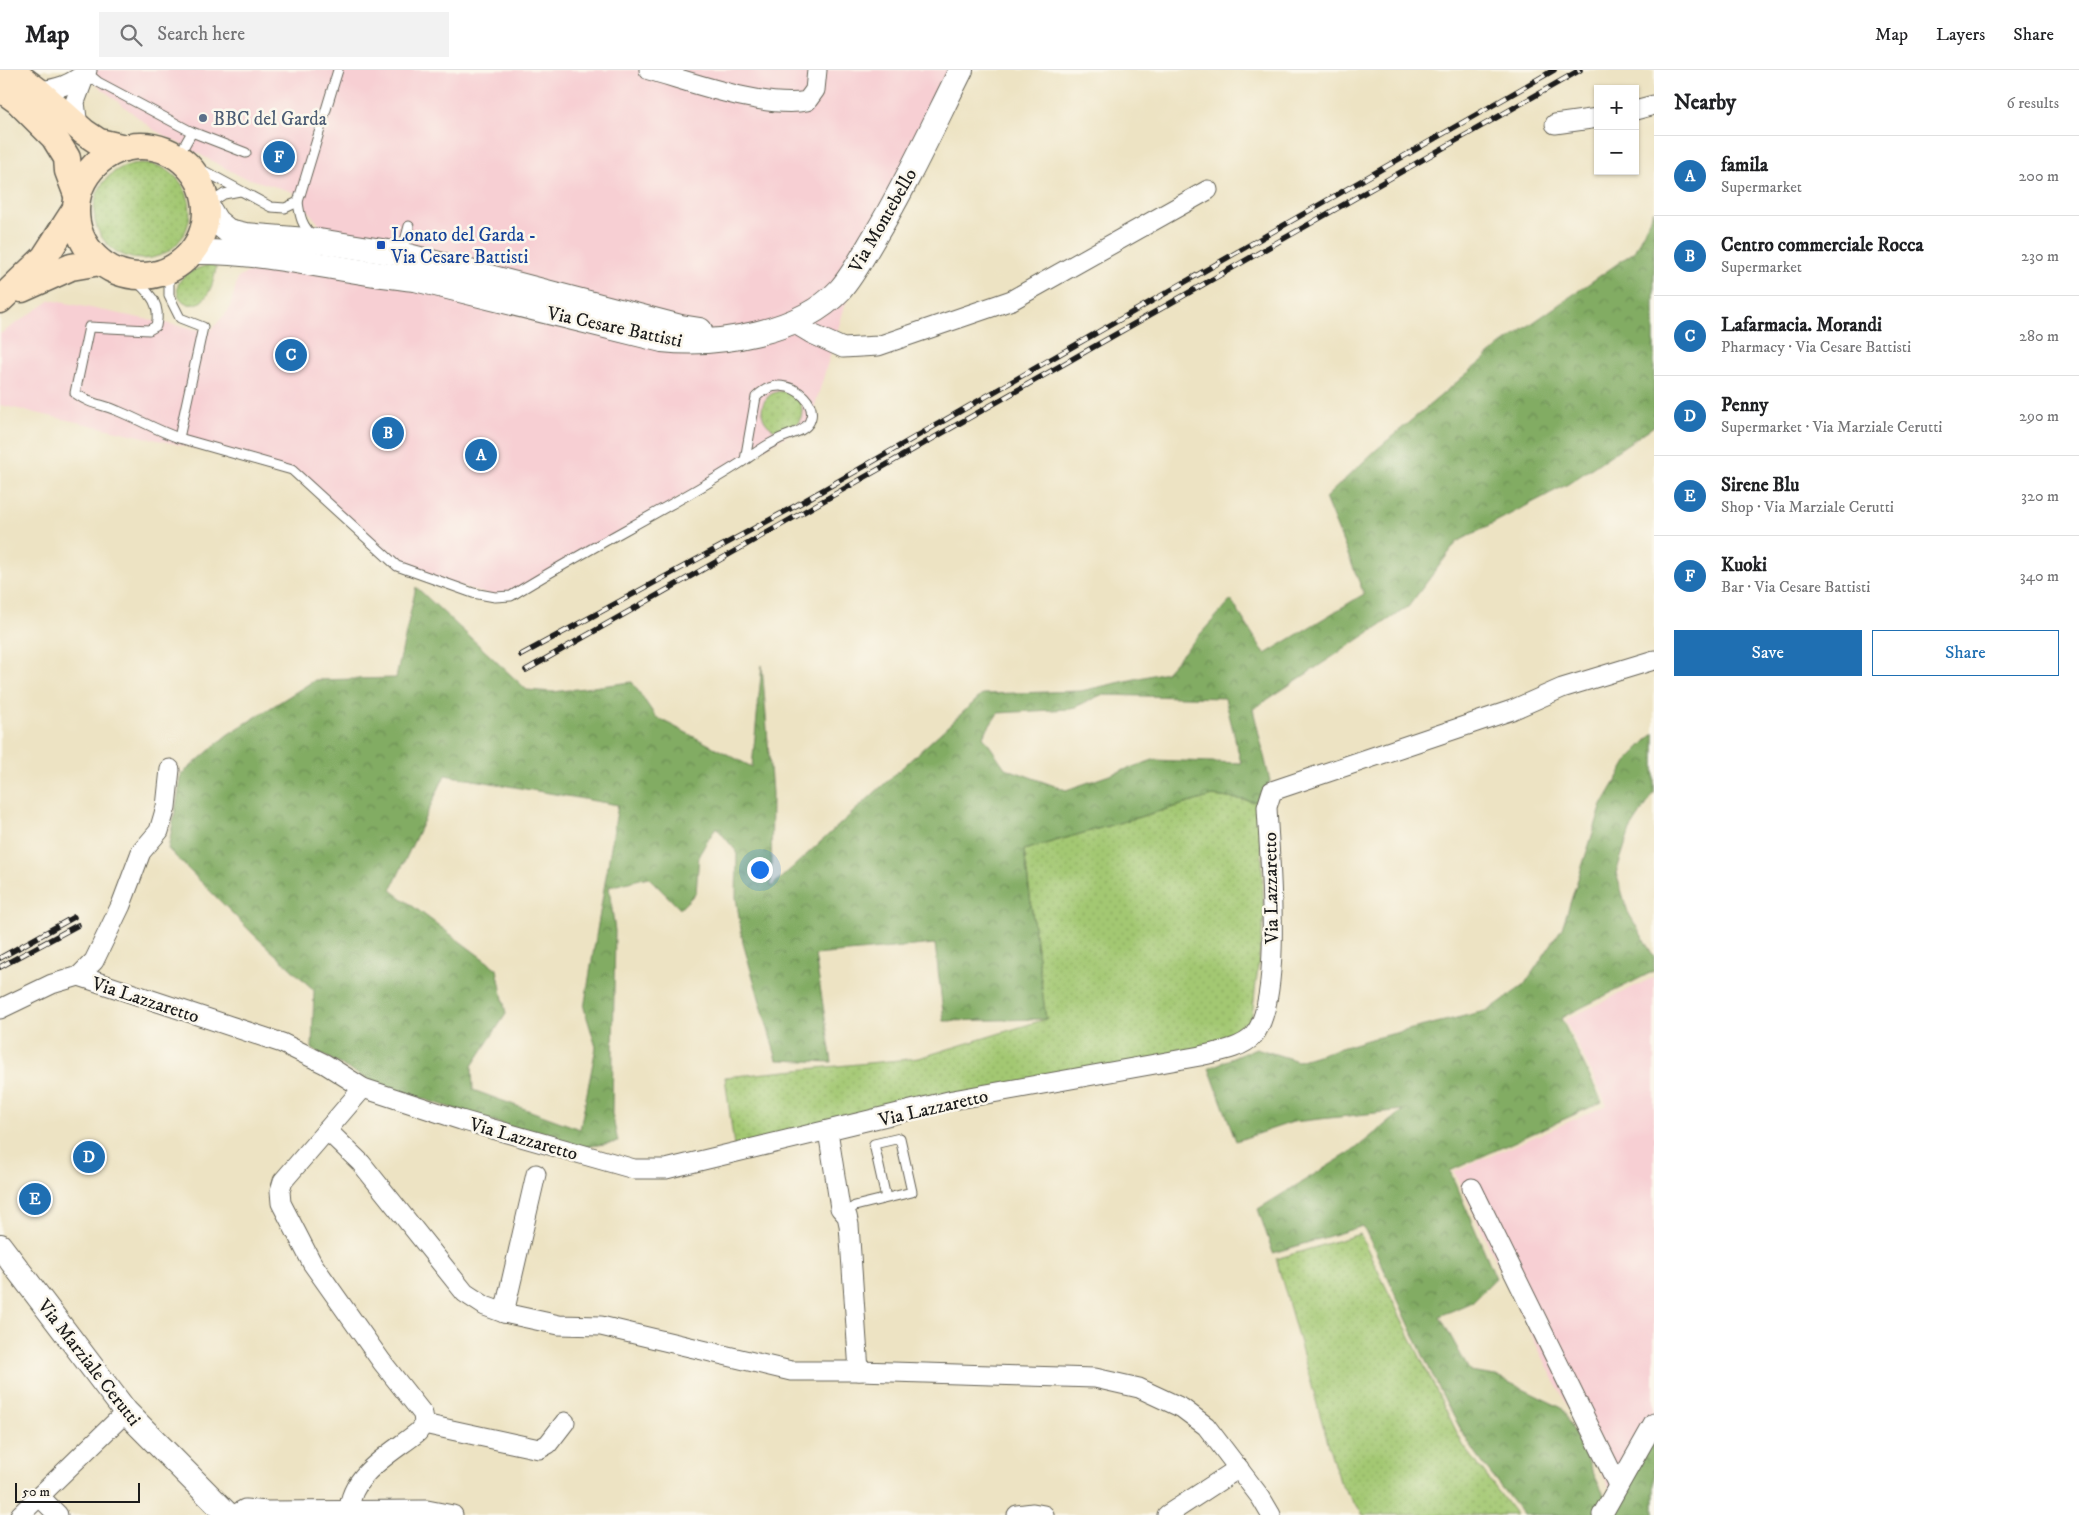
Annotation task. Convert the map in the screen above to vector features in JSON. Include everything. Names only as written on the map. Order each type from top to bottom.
[{"type":"main road","points":[[10,70],[38,91],[78,127],[99,142],[124,148]]},
{"type":"main road","points":[[0,88],[18,101],[54,137],[67,158],[68,171],[76,203],[82,239],[100,262],[115,271],[131,276],[147,276],[170,270],[192,252],[201,238],[206,222],[207,206],[203,189],[184,160],[159,148],[142,146],[124,148],[103,158],[94,165],[85,178],[76,203],[44,258],[0,299]]},
{"type":"main road","points":[[0,299],[71,267],[100,262]]},
{"type":"street","points":[[649,70],[757,98],[792,104],[807,101],[815,90],[817,70]]},
{"type":"street","name":"Via Montebello","points":[[764,330],[792,322],[811,313],[839,290],[857,266],[892,209],[961,70]]},
{"type":"street","points":[[38,91],[59,88],[75,81],[85,71]]},
{"type":"street","points":[[78,127],[75,102],[85,71]]},
{"type":"street","points":[[1639,109],[1654,105]]},
{"type":"street","points":[[1555,124],[1594,119]]},
{"type":"street","points":[[792,322],[812,334],[843,348],[878,346],[1012,300],[1208,190]]},
{"type":"street","name":"Via Cesare Battisti","points":[[207,206],[216,221],[228,231],[318,252],[662,340],[685,342],[720,340],[764,330]]},
{"type":"street","name":"Via Cesare Battisti","points":[[192,252],[318,252],[395,260],[681,327],[713,332],[764,330]]},
{"type":"street","name":"Via Lazzaretto","points":[[0,1009],[52,984],[79,976],[282,1043],[325,1064],[363,1088],[461,1120],[634,1169],[666,1169],[828,1132],[953,1100],[1200,1056],[1237,1046],[1252,1037],[1259,1026],[1267,1003],[1271,963],[1267,807],[1272,791],[1512,710],[1562,688],[1654,660]]},
{"type":"street","points":[[79,976],[94,961],[121,905],[141,852],[159,831],[166,807],[170,769]]},
{"type":"street","points":[[350,1511],[350,1497],[355,1486],[370,1470],[418,1432],[424,1424],[423,1414],[339,1304],[312,1263],[281,1203],[280,1191],[283,1181],[363,1088]]},
{"type":"street","points":[[327,1130],[361,1163],[466,1293],[485,1306],[504,1313],[559,1325],[602,1326],[791,1371],[859,1370],[1095,1378],[1139,1388],[1182,1408],[1206,1426],[1239,1468],[1271,1515]]},
{"type":"street","points":[[828,1132],[840,1208],[847,1216],[849,1225],[859,1370]]},
{"type":"street","points":[[504,1313],[536,1174]]},
{"type":"street","points":[[1472,1188],[1618,1485]]},
{"type":"street","name":"Via Marziale Cerutti","points":[[0,1246],[126,1412],[228,1515]]},
{"type":"street","points":[[20,1515],[126,1412]]},
{"type":"street","points":[[424,1424],[539,1449],[548,1444],[565,1422]]},
{"type":"street","points":[[1602,1515],[1654,1423]]},
{"type":"street","points":[[1167,1515],[1239,1468]]},
{"type":"street","points":[[39,1496],[58,1515]]},
{"type":"street","points":[[234,1515],[245,1509],[427,1510],[453,1515]]},
{"type":"street","points":[[1017,1515],[1033,1513],[1044,1515]]},
{"type":"lane","points":[[318,252],[300,218],[298,202],[338,70]]},
{"type":"lane","points":[[85,71],[98,82],[192,132],[246,153]]},
{"type":"lane","points":[[192,132],[183,148],[184,160],[270,207],[285,208],[298,202]]},
{"type":"lane","points":[[207,206],[224,194],[240,191]]},
{"type":"lane","points":[[395,260],[409,226]]},
{"type":"lane","points":[[170,270],[169,296],[180,318],[203,327],[179,438]]},
{"type":"lane","points":[[131,276],[155,302],[159,312],[156,326],[150,330],[89,327],[75,393],[87,402],[117,410],[154,430],[292,470],[397,566],[473,593],[495,597],[511,596],[745,460],[765,445],[804,430],[810,422],[810,402],[804,395],[795,389],[781,386],[770,387],[756,397],[745,460]]},
{"type":"lane","points":[[847,1216],[849,1210],[855,1206],[912,1192],[900,1138],[874,1144],[886,1198]]},
{"type":"shaded area","points":[[78,70],[961,70],[857,266],[810,422],[511,596],[495,597],[397,566],[292,470],[0,405],[0,334],[51,300],[209,332],[229,310],[238,278],[322,228],[293,192],[240,176],[154,130]]},
{"type":"shaded area","points":[[1654,977],[1654,1425],[1613,1495],[1536,1344],[1454,1172],[1607,1105],[1565,1020]]},
{"type":"green space","points":[[142,163],[161,166],[176,177],[187,192],[190,211],[187,230],[176,245],[161,256],[142,259],[123,256],[108,245],[97,230],[94,211],[97,192],[108,177],[123,166]]},
{"type":"green space","points":[[1654,210],[1654,426],[1568,484],[1457,542],[1408,607],[1253,709],[1270,781],[1260,802],[1213,796],[1024,850],[1046,1019],[944,1021],[935,944],[815,955],[832,1062],[777,1060],[743,943],[736,897],[737,852],[716,827],[699,855],[696,893],[680,909],[648,877],[609,887],[615,931],[612,1114],[618,1142],[577,1148],[376,1084],[312,1049],[314,990],[252,933],[168,849],[182,774],[227,735],[315,680],[396,678],[416,587],[527,690],[553,692],[632,682],[656,717],[752,767],[762,665],[772,793],[771,887],[983,694],[1081,691],[1166,672],[1231,600],[1265,654],[1364,594],[1325,498],[1376,450],[1501,345],[1634,252]],"holes":[[[1101,695],[1225,698],[1241,763],[1153,760],[1066,790],[1005,768],[983,736],[998,713],[1071,709]],[[445,775],[618,805],[584,1008],[596,1047],[580,1129],[473,1090],[472,1066],[506,1014],[497,969],[391,890]]]},
{"type":"green space","points":[[210,264],[216,267],[212,286],[205,297],[198,303],[190,304],[184,302],[179,296],[177,289],[182,278],[189,272]]},
{"type":"green space","points":[[782,391],[796,397],[802,411],[796,425],[782,431],[768,425],[762,411],[768,397]]},
{"type":"green space","points":[[1654,733],[1654,793],[1630,830],[1616,873],[1628,912],[1654,957],[1654,971],[1561,1018],[1602,1102],[1450,1171],[1496,1278],[1472,1302],[1440,1316],[1470,1372],[1496,1376],[1562,1408],[1606,1499],[1596,1515],[1523,1515],[1477,1456],[1450,1410],[1363,1226],[1273,1253],[1258,1209],[1354,1150],[1403,1110],[1293,1122],[1236,1141],[1209,1068],[1256,1048],[1298,1061],[1367,1040],[1489,1010],[1524,985],[1562,928],[1602,805],[1630,757]]},
{"type":"green space","points":[[1213,796],[1260,802],[1264,918],[1251,1024],[1235,1039],[1200,1056],[734,1146],[725,1077],[919,1058],[1046,1019],[1024,850]]},
{"type":"green space","points":[[1360,1234],[1463,1445],[1516,1515],[1363,1515],[1339,1482],[1276,1259]]},
{"type":"green space","points":[[1654,1435],[1654,1515],[1607,1515]]},
{"type":"railway","points":[[521,655],[797,505],[1554,70]]},
{"type":"railway","points":[[526,670],[1580,70]]},
{"type":"railway","points":[[0,958],[74,917]]},
{"type":"railway","points":[[0,967],[78,925]]},
{"type":"place","name":"BBC del Garda","points":[[203,118]]},
{"type":"place","name":"Kuoki","points":[[279,157]]},
{"type":"place","name":"Lonato del Garda - Via Cesare Battisti","points":[[381,245]]},
{"type":"place","name":"Lafarmacia. Morandi","points":[[291,355]]},
{"type":"place","name":"Centro commerciale Rocca","points":[[388,433]]},
{"type":"place","name":"famila","points":[[481,455]]},
{"type":"place","name":"Penny","points":[[89,1157]]},
{"type":"place","name":"Sirene Blu","points":[[35,1199]]}]
